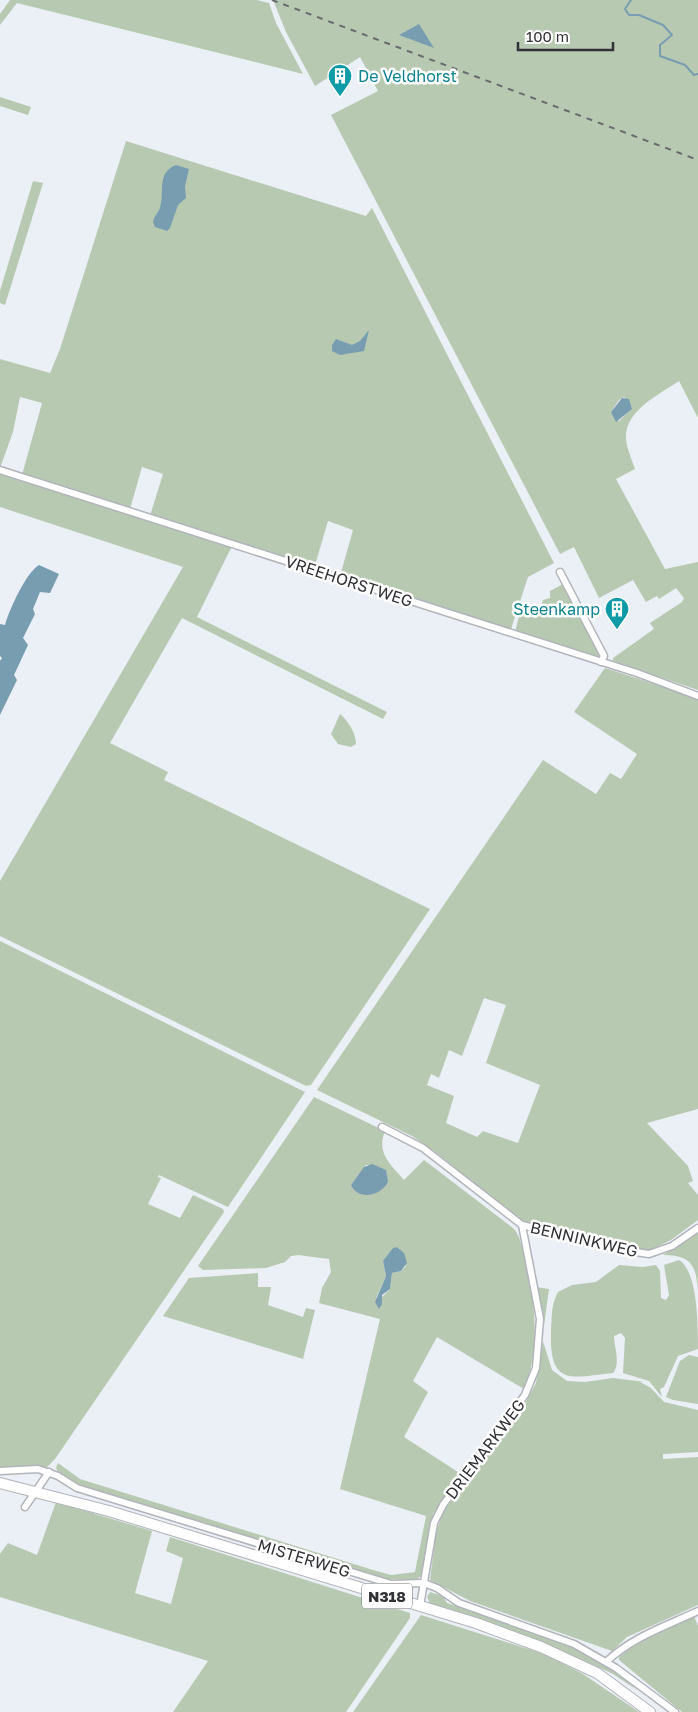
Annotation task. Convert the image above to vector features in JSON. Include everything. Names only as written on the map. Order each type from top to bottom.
[{"type":"main road","name":"MISTERWEG","points":[[0,1478],[476,1623],[541,1647],[597,1673],[650,1712]]},
{"type":"main road","name":"MISTERWEG","points":[[0,1483],[37,1489]]},
{"type":"street","name":"VREEHORSTWEG","points":[[0,470],[601,662],[698,696]]},
{"type":"street","points":[[560,572],[604,656],[601,662]]},
{"type":"street","points":[[382,1127],[423,1148],[522,1225]]},
{"type":"street","name":"BENNINKWEG","points":[[522,1225],[649,1254],[672,1246],[698,1228]]},
{"type":"street","name":"DRIEMARKWEG","points":[[420,1606],[434,1523],[443,1505],[525,1395],[536,1368],[540,1319],[522,1225]]},
{"type":"street","name":"MISTERWEG","points":[[0,1471],[29,1469],[49,1472],[78,1488],[391,1584],[424,1583],[437,1588],[459,1602],[574,1644],[606,1662],[675,1712]]},
{"type":"street","points":[[25,1507],[49,1472]]},
{"type":"street","points":[[606,1662],[619,1649],[636,1639],[698,1612]]},
{"type":"green space","points":[[10,0],[257,0],[269,3],[276,23],[303,74],[17,3],[0,25],[0,14]]},
{"type":"green space","points":[[273,0],[698,0],[698,418],[679,381],[653,398],[637,412],[627,429],[628,451],[635,469],[616,479],[665,569],[698,562],[698,690],[613,661],[613,658],[654,629],[650,623],[682,602],[684,598],[676,588],[659,599],[657,596],[646,602],[633,580],[599,598],[574,547],[560,554],[331,115],[378,91],[360,57],[315,86],[286,32]],"holes":[[[624,397],[632,408],[619,421],[611,412],[619,400]]]},
{"type":"green space","points":[[0,97],[31,107],[28,115],[0,106]]},
{"type":"green space","points":[[126,141],[366,216],[372,208],[554,563],[528,577],[511,629],[340,576],[353,530],[328,521],[315,565],[312,567],[150,516],[163,474],[142,467],[130,509],[22,475],[42,403],[20,397],[13,432],[0,468],[0,359],[50,373],[60,349]]},
{"type":"green space","points":[[33,181],[43,183],[5,305],[0,303],[0,291]]},
{"type":"green space","points":[[0,472],[232,546],[197,617],[387,712],[383,719],[182,618],[110,743],[168,772],[164,780],[430,909],[311,1085],[306,1086],[0,936],[0,881],[183,567],[0,507]]},
{"type":"green space","points":[[563,584],[600,655],[597,658],[515,632],[521,608],[530,610],[528,616],[537,618],[543,600],[550,598],[550,591]]},
{"type":"green space","points":[[605,668],[698,698],[698,1109],[647,1123],[688,1166],[693,1181],[688,1183],[698,1195],[698,1220],[671,1240],[646,1252],[525,1222],[514,1216],[437,1153],[412,1136],[317,1090],[543,760],[596,794],[610,773],[621,779],[637,754],[574,712]],"holes":[[[484,998],[506,1005],[486,1063],[540,1085],[518,1143],[483,1131],[477,1137],[446,1123],[454,1096],[427,1085],[431,1074],[439,1078],[449,1050],[462,1056]]]},
{"type":"green space","points":[[340,714],[349,724],[355,736],[356,744],[351,747],[338,744],[331,734]]},
{"type":"green space","points":[[0,941],[305,1092],[228,1207],[159,1175],[158,1177],[161,1178],[148,1204],[180,1218],[193,1195],[223,1209],[224,1212],[55,1459],[46,1468],[0,1468]]},
{"type":"green space","points":[[314,1097],[385,1131],[382,1146],[383,1152],[389,1163],[404,1180],[424,1160],[516,1231],[529,1276],[535,1325],[533,1357],[524,1389],[437,1337],[413,1381],[428,1392],[404,1437],[461,1474],[433,1514],[423,1573],[417,1580],[385,1579],[76,1485],[58,1472],[56,1468],[58,1463],[80,1479],[373,1570],[391,1575],[415,1572],[426,1516],[340,1489],[380,1319],[319,1303],[322,1288],[331,1272],[329,1259],[298,1255],[291,1256],[285,1262],[266,1268],[203,1270],[198,1266]],"holes":[[[366,1165],[375,1165],[360,1194],[351,1185]],[[396,1247],[399,1248],[406,1266],[401,1271],[392,1273],[390,1289],[381,1298],[376,1298],[386,1276],[383,1261]]]},
{"type":"green space","points":[[698,1232],[698,1290],[695,1274],[690,1263],[680,1257],[663,1255]]},
{"type":"green space","points":[[679,1260],[690,1275],[696,1300],[698,1349],[678,1356],[664,1387],[660,1389],[662,1397],[649,1381],[623,1373],[625,1338],[621,1333],[614,1336],[617,1365],[613,1373],[574,1376],[558,1370],[551,1348],[551,1330],[553,1306],[558,1292],[572,1285],[596,1282],[619,1265],[643,1267],[656,1265],[660,1271],[661,1298],[666,1300],[669,1295],[664,1265]]},
{"type":"green space","points":[[258,1273],[258,1287],[271,1287],[268,1305],[303,1317],[306,1308],[315,1310],[303,1359],[163,1316],[189,1278]]},
{"type":"green space","points":[[536,1287],[549,1289],[544,1326],[543,1325]]},
{"type":"green space","points":[[543,1341],[552,1370],[567,1381],[585,1382],[613,1378],[645,1382],[640,1382],[651,1388],[664,1402],[698,1410],[698,1452],[663,1454],[663,1459],[698,1457],[698,1605],[627,1637],[612,1651],[470,1601],[430,1580],[436,1533],[443,1512],[525,1404],[536,1383]]},
{"type":"green space","points":[[689,1355],[698,1357],[698,1404],[666,1397],[680,1361]]},
{"type":"green space","points":[[56,1502],[152,1531],[135,1593],[171,1604],[183,1558],[166,1551],[170,1537],[410,1613],[410,1618],[346,1712],[173,1712],[208,1661],[0,1597],[0,1554],[8,1543],[37,1555]]},
{"type":"green space","points":[[430,1592],[443,1596],[447,1603],[523,1627],[572,1647],[596,1659],[637,1690],[613,1674],[543,1642],[430,1604],[427,1597]]},
{"type":"green space","points":[[421,1615],[544,1654],[583,1674],[639,1712],[353,1712]]},
{"type":"green space","points":[[694,1616],[698,1626],[698,1712],[682,1712],[619,1660],[619,1657],[641,1640]]},
{"type":"water","points":[[419,24],[434,48],[399,35]]},
{"type":"water","points":[[176,165],[189,169],[185,186],[186,198],[178,205],[170,228],[167,231],[155,227],[153,222],[160,208],[163,178],[170,168]]},
{"type":"water","points":[[369,330],[364,351],[340,355],[332,351],[332,345],[336,339],[352,345],[360,341]]},
{"type":"water","points":[[622,398],[629,399],[632,409],[616,422],[611,412]]},
{"type":"water","points":[[39,565],[59,574],[50,593],[40,592],[33,609],[35,614],[23,638],[28,645],[14,675],[17,680],[0,715],[0,661],[2,658],[0,656],[0,624],[5,625],[24,583]]},
{"type":"water","points":[[372,1164],[386,1170],[388,1182],[380,1191],[364,1195],[354,1190],[351,1185],[364,1167]]},
{"type":"water","points":[[397,1247],[404,1253],[407,1263],[401,1271],[392,1273],[390,1289],[382,1295],[382,1304],[379,1309],[375,1302],[386,1276],[383,1261],[393,1248]]},
{"type":"waterway","points":[[631,0],[625,9],[629,15],[639,15],[663,25],[672,35],[660,45],[660,56],[685,65],[694,75],[698,74]]},
{"type":"railway","points":[[272,0],[698,160]]},
{"type":"place","name":"De Veldhorst","points":[[340,97]]},
{"type":"place","name":"Steenkamp","points":[[617,630]]}]
